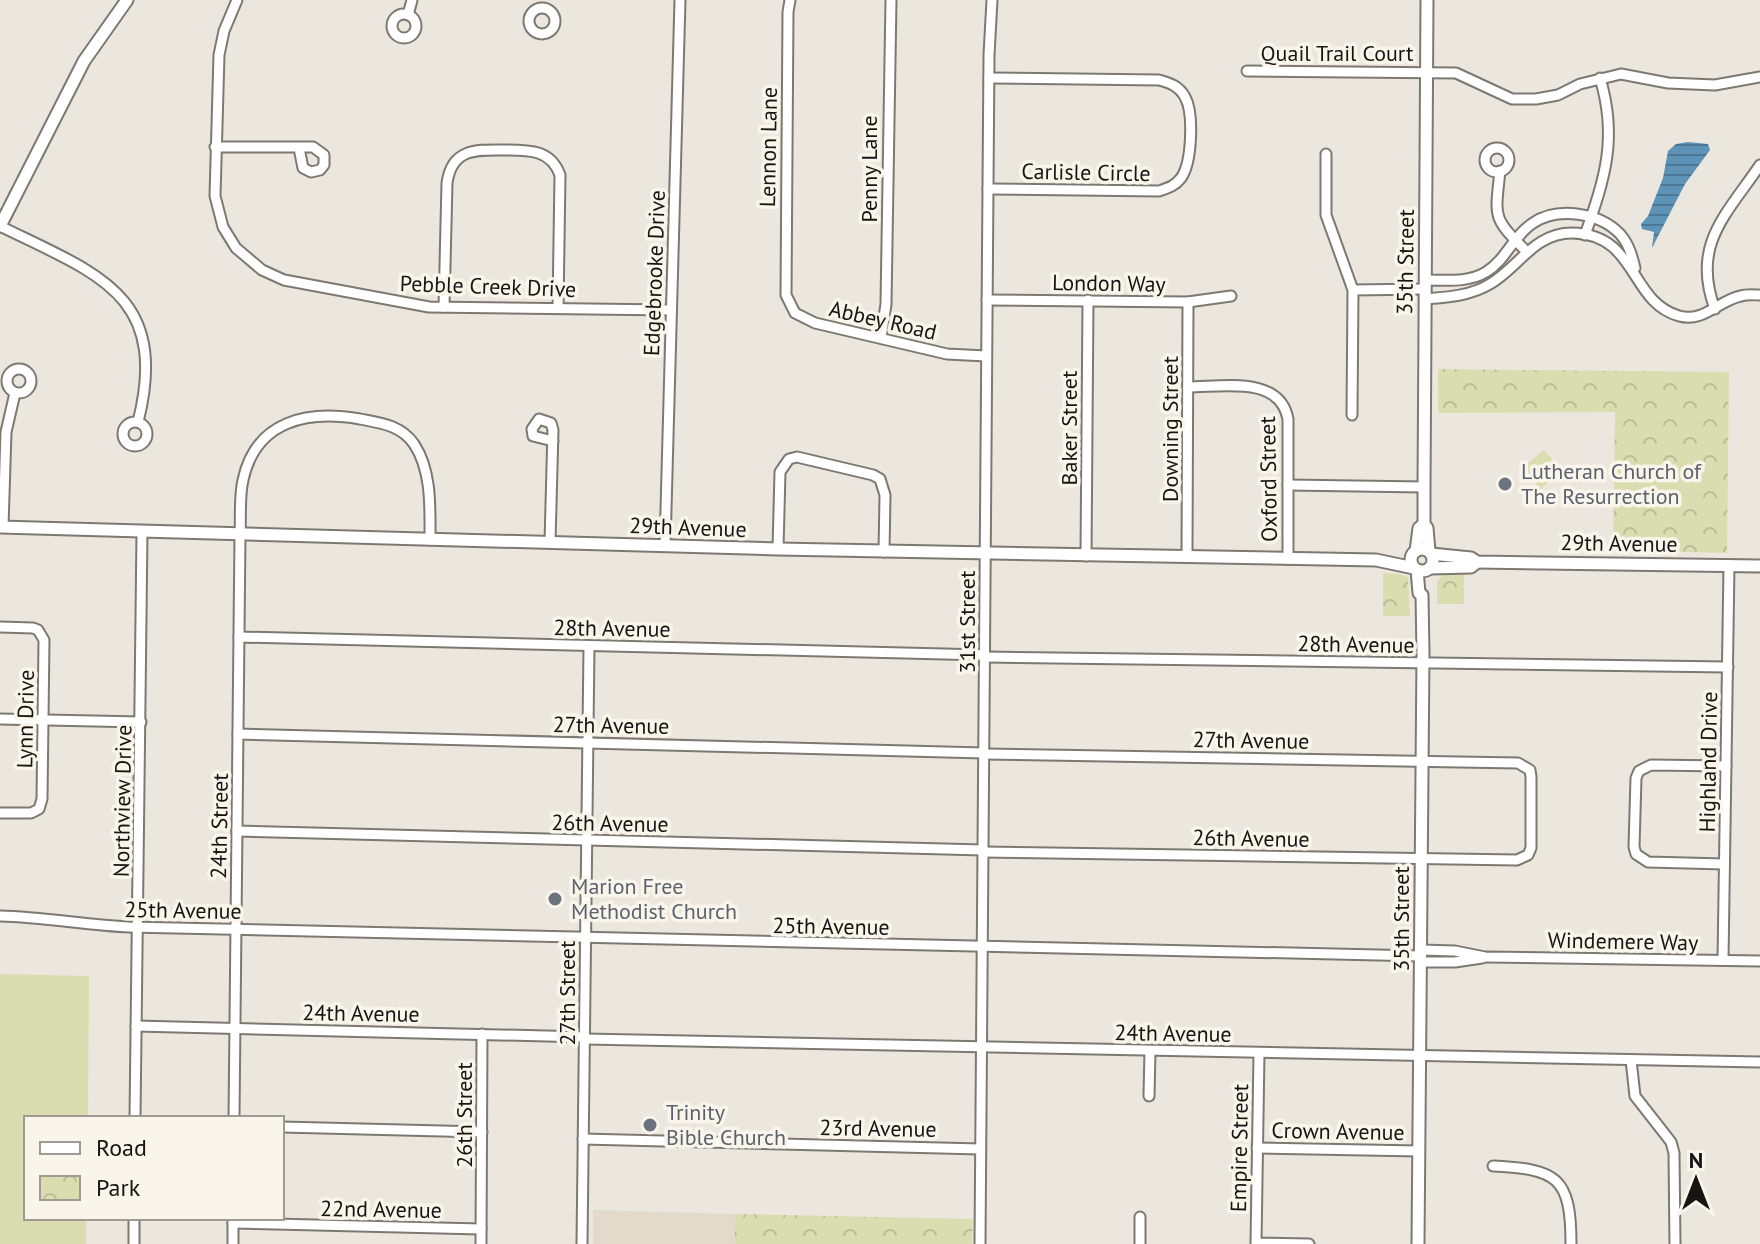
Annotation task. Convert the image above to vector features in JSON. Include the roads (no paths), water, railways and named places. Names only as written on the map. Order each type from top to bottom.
[{"type":"street","points":[[127,0],[84,61],[0,226],[88,270],[114,290],[129,309],[141,333],[147,360],[146,385],[138,422]]},
{"type":"street","name":"Pebble Creek Drive","points":[[237,0],[224,31],[219,55],[214,190],[218,215],[236,248],[262,270],[284,280],[410,305],[671,310]]},
{"type":"street","points":[[408,15],[412,0]]},
{"type":"street","points":[[525,0],[534,11]]},
{"type":"street","name":"Edgebrooke Drive","points":[[665,546],[680,0]]},
{"type":"street","name":"Lennon Lane","points":[[786,295],[790,0]]},
{"type":"street","name":"Penny Lane","points":[[881,338],[886,304],[891,0]]},
{"type":"street","name":"31st Street","points":[[980,1244],[986,356],[992,0]]},
{"type":"street","name":"35th Street","points":[[1422,553],[1419,528],[1424,524],[1427,0]]},
{"type":"street","name":"Quail Trail Court","points":[[1247,71],[1456,73],[1512,99],[1558,95],[1600,78]]},
{"type":"street","points":[[1585,235],[1604,179],[1610,145],[1607,100],[1600,78],[1621,74],[1668,83],[1715,85],[1760,77]]},
{"type":"street","name":"Carlisle Circle","points":[[988,189],[1159,191],[1170,188],[1180,180],[1186,168],[1189,125],[1185,96],[1174,84],[1159,80],[989,78]]},
{"type":"street","points":[[215,147],[299,148]]},
{"type":"street","points":[[444,307],[447,183],[451,167],[460,157],[475,150],[534,150],[549,158],[560,175],[558,308]]},
{"type":"street","points":[[1326,154],[1326,215],[1353,290],[1352,415]]},
{"type":"street","points":[[1715,309],[1705,274],[1710,243],[1760,165]]},
{"type":"street","points":[[1500,171],[1497,215],[1501,226],[1526,251]]},
{"type":"street","points":[[1425,289],[1474,278],[1499,262],[1514,239],[1536,220],[1571,213],[1592,217],[1620,234],[1630,249],[1638,279]]},
{"type":"street","points":[[1353,290],[1475,291],[1505,274],[1526,251],[1554,236],[1571,233],[1603,241],[1620,252],[1646,294],[1655,303],[1681,317],[1699,317],[1741,296],[1760,295]]},
{"type":"street","name":"Abbey Road","points":[[786,295],[795,313],[803,319],[947,354],[986,356]]},
{"type":"street","name":"London Way","points":[[987,300],[1188,302],[1231,296]]},
{"type":"street","name":"Baker Street","points":[[1086,556],[1088,300]]},
{"type":"street","name":"Downing Street","points":[[1187,557],[1188,302]]},
{"type":"street","name":"Oxford Street","points":[[1188,387],[1257,387],[1276,395],[1283,403],[1288,419],[1288,559]]},
{"type":"street","points":[[1,527],[6,432],[15,393]]},
{"type":"street","name":"24th Street","points":[[234,1116],[240,535],[244,474],[264,439],[294,420],[337,415],[389,425],[409,437],[421,458],[429,494],[430,540]]},
{"type":"street","points":[[550,542],[553,441]]},
{"type":"street","points":[[778,549],[780,472],[789,459],[797,457],[880,479],[885,495],[884,552]]},
{"type":"street","points":[[1288,485],[1424,487]]},
{"type":"street","name":"29th Avenue","points":[[1,527],[1086,556],[1376,560],[1422,553],[1471,558],[1477,562],[1760,566]]},
{"type":"street","name":"Northview Drive","points":[[135,1116],[142,533]]},
{"type":"street","points":[[1422,553],[1433,560],[1422,569],[1411,562],[1422,553]]},
{"type":"street","name":"29th Avenue","points":[[1376,560],[1422,569],[1471,567],[1477,562]]},
{"type":"street","name":"Highland Drive","points":[[1723,960],[1729,565]]},
{"type":"street","name":"35th Street","points":[[1418,1244],[1423,761],[1422,595],[1419,593],[1422,569]]},
{"type":"street","name":"Lynn Drive","points":[[0,627],[38,630],[44,640],[42,799],[39,809],[31,813],[0,813]]},
{"type":"street","name":"28th Avenue","points":[[239,637],[985,656],[1728,667]]},
{"type":"street","name":"27th Street","points":[[582,1244],[589,646]]},
{"type":"street","points":[[0,719],[141,722]]},
{"type":"street","name":"27th Avenue","points":[[238,734],[1518,763],[1530,770],[1531,848],[1523,858],[1422,859]]},
{"type":"street","points":[[1724,864],[1648,862],[1641,859],[1634,847],[1636,778],[1639,771],[1651,765],[1726,766]]},
{"type":"street","name":"26th Avenue","points":[[237,831],[1422,859]]},
{"type":"street","name":"25th Avenue","points":[[0,916],[137,927],[1421,956]]},
{"type":"street","name":"Windemere Way","points":[[1421,956],[1455,962],[1485,957],[1760,961]]},
{"type":"street","name":"24th Avenue","points":[[136,1026],[981,1048],[1760,1062]]},
{"type":"street","name":"26th Street","points":[[481,1244],[482,1034]]},
{"type":"street","points":[[1149,1096],[1150,1051]]},
{"type":"street","name":"Empire Street","points":[[1256,1243],[1259,1053]]},
{"type":"street","points":[[1631,1060],[1635,1096],[1671,1142],[1674,1153],[1675,1244]]},
{"type":"street","points":[[284,1127],[482,1132]]},
{"type":"street","name":"23rd Avenue","points":[[583,1139],[980,1149]]},
{"type":"street","name":"Crown Avenue","points":[[1257,1148],[1419,1151]]},
{"type":"street","points":[[1493,1166],[1532,1168],[1546,1173],[1556,1182],[1565,1194],[1571,1211],[1571,1244]]},
{"type":"street","points":[[1140,1217],[1140,1244]]},
{"type":"street","points":[[134,1220],[134,1244]]},
{"type":"street","points":[[233,1220],[233,1244]]},
{"type":"street","name":"22nd Avenue","points":[[233,1220],[481,1229]]},
{"type":"street","points":[[1256,1243],[1309,1244]]},
{"type":"water","points":[[1676,144],[1708,144],[1710,150],[1685,184],[1652,248],[1654,232],[1642,229],[1641,224],[1648,216],[1663,178],[1668,151]]},
{"type":"place","name":"Lutheran Church of The Resurrection","points":[[1505,484]]},
{"type":"place","name":"Marion Free Methodist Church","points":[[555,899]]},
{"type":"place","name":"Trinity Bible Church","points":[[650,1125]]}]
